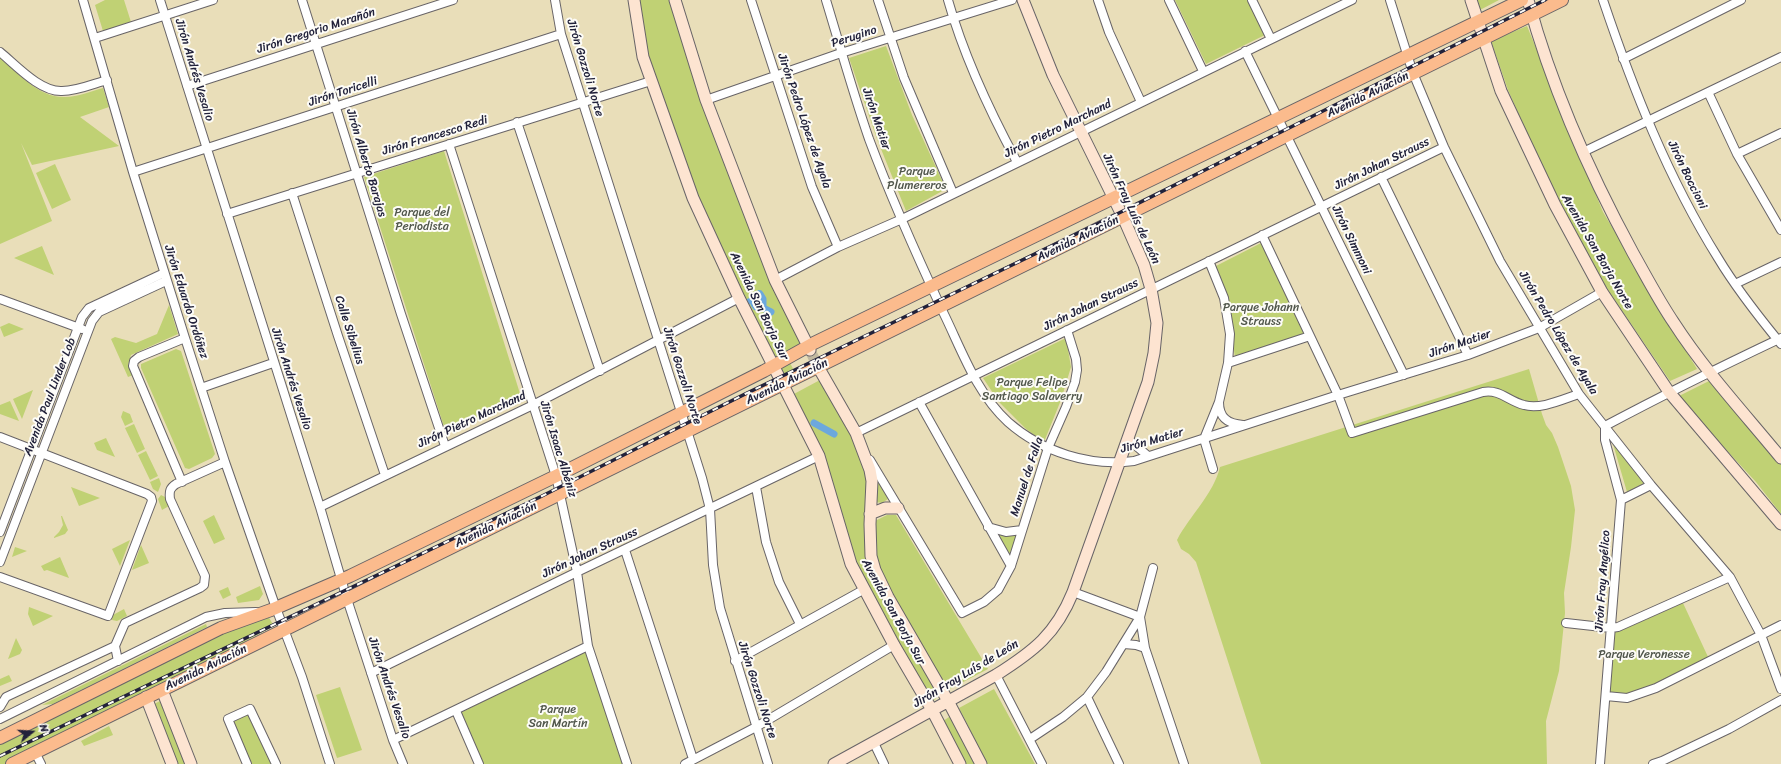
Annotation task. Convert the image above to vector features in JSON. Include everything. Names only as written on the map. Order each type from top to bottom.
[{"type":"main road","name":"Avenida San Borja Sur","points":[[634,0],[643,57],[650,81],[693,198],[739,298],[784,384],[819,456],[851,564],[863,590],[932,710],[960,764]]},
{"type":"main road","points":[[675,0],[706,100],[775,280],[809,348]]},
{"type":"main road","name":"Jirón Fray Luís de León","points":[[834,764],[996,675],[1040,644],[1065,611],[1073,592],[1148,382],[1154,353],[1157,323],[1152,289],[1144,265],[1123,217],[1053,75],[1023,0]]},
{"type":"main road","name":"Avenida San Borja Norte","points":[[1471,0],[1501,91],[1523,141],[1555,205],[1602,292],[1669,392],[1781,524]]},
{"type":"main road","name":"Avenida Aviación","points":[[0,738],[221,628],[270,610],[341,579],[556,476],[931,286],[1522,0]]},
{"type":"main road","points":[[1528,0],[1550,73],[1583,152],[1610,211],[1674,323],[1711,373],[1781,458]]},
{"type":"main road","name":"Avenida Aviación","points":[[12,764],[1562,0]]},
{"type":"main road","name":"Avenida San Borja Sur","points":[[818,366],[856,433],[870,470],[872,481],[870,514],[871,556],[875,570],[888,597],[948,701],[981,764]]},
{"type":"main road","points":[[870,514],[885,508],[898,508]]},
{"type":"main road","points":[[162,690],[191,764]]},
{"type":"main road","points":[[146,698],[172,764]]},
{"type":"street","name":"Jirón Eduardo Ordóñez","points":[[83,0],[165,277],[225,462],[270,610],[284,630],[330,764]]},
{"type":"street","name":"Jirón Andrés Vesalio","points":[[160,0],[273,363],[320,507],[347,599],[403,764]]},
{"type":"street","points":[[95,38],[213,0]]},
{"type":"street","name":"Jirón Alberto Barajas","points":[[302,0],[356,173],[445,446]]},
{"type":"street","name":"Jirón Gregorio Marañón","points":[[187,86],[316,43],[453,0]]},
{"type":"street","name":"Jirón Gozzoli Norte","points":[[555,0],[561,34],[702,478],[710,509],[713,565],[720,608],[735,661],[768,764]]},
{"type":"street","name":"Jirón Pedro López de Ayala","points":[[751,0],[812,187],[838,247]]},
{"type":"street","name":"Jirón Matier","points":[[826,0],[869,139],[931,286],[974,376],[990,402],[1007,421],[1026,437],[1048,448],[1084,460],[1120,463],[1134,461],[1468,355],[1539,328],[1602,292]]},
{"type":"street","points":[[878,0],[889,38],[904,78],[953,193]]},
{"type":"street","points":[[948,0],[968,62],[991,113],[1017,162]]},
{"type":"street","name":"Perugino","points":[[706,100],[842,53],[1012,0]]},
{"type":"street","points":[[1098,0],[1109,32],[1141,102]]},
{"type":"street","points":[[1169,0],[1203,71]]},
{"type":"street","points":[[1252,0],[1271,38]]},
{"type":"street","points":[[1330,0],[1334,8]]},
{"type":"street","name":"Jirón Pietro Marchand","points":[[775,280],[838,247],[902,219],[1203,71],[1352,0]]},
{"type":"street","name":"Jirón Pedro López de Ayala","points":[[1390,0],[1414,73],[1444,147],[1500,261],[1579,394],[1651,485],[1730,577],[1761,635],[1781,688]]},
{"type":"street","name":"Jirón Boccioni","points":[[1603,0],[1623,59],[1673,176],[1718,258],[1735,284],[1780,341]]},
{"type":"street","points":[[1623,59],[1741,0]]},
{"type":"street","name":"Jirón Toricelli","points":[[133,172],[207,150],[561,34]]},
{"type":"street","name":"Jirón Simmoni","points":[[1245,51],[1404,375]]},
{"type":"street","points":[[0,52],[40,85],[51,90],[67,91],[107,80]]},
{"type":"street","points":[[1583,152],[1781,56]]},
{"type":"street","name":"Jirón Francesco Redi","points":[[227,214],[650,81]]},
{"type":"street","points":[[1708,92],[1736,154],[1781,230]]},
{"type":"street","points":[[517,122],[600,371]]},
{"type":"street","points":[[1736,154],[1781,133]]},
{"type":"street","name":"Jirón Isaac Albéniz","points":[[449,144],[556,476],[577,572],[588,646],[627,764]]},
{"type":"street","name":"Jirón Johan Strauss","points":[[856,433],[1444,147]]},
{"type":"street","points":[[1381,177],[1468,355]]},
{"type":"street","name":"Calle Sibelius","points":[[292,193],[385,475]]},
{"type":"street","points":[[1262,235],[1338,395],[1351,430],[1483,392],[1496,391],[1524,405],[1538,406],[1579,394]]},
{"type":"street","points":[[1209,261],[1224,298],[1230,334],[1228,363],[1219,402],[1204,439],[1213,469]]},
{"type":"street","points":[[1735,284],[1781,262]]},
{"type":"street","name":"Avenida Paul Linder Lob","points":[[0,532],[82,317],[89,308],[165,277]]},
{"type":"street","name":"Avenida Paul Linder Lob","points":[[0,562],[92,321],[99,312],[165,277]]},
{"type":"street","name":"Jirón Pietro Marchand","points":[[320,507],[533,405],[739,298]]},
{"type":"street","points":[[0,299],[88,331]]},
{"type":"street","name":"Manuel de Falla","points":[[898,508],[962,613],[984,602],[998,590],[1011,566],[1048,448],[1066,406],[1077,370],[1076,358],[1067,330]]},
{"type":"street","points":[[1228,363],[1310,336]]},
{"type":"street","points":[[182,482],[133,369],[134,362],[139,357],[185,338]]},
{"type":"street","points":[[1605,426],[1669,392],[1780,341]]},
{"type":"street","points":[[201,388],[273,363]]},
{"type":"street","points":[[55,387],[65,391]]},
{"type":"street","points":[[919,402],[1011,566]]},
{"type":"street","points":[[1219,402],[1219,411],[1223,418],[1228,422],[1247,425]]},
{"type":"street","name":"Jirón Fray Angélico","points":[[1600,764],[1621,500],[1605,440],[1605,426]]},
{"type":"street","points":[[0,437],[30,450],[147,494],[151,497],[152,501],[108,616],[0,577]]},
{"type":"street","points":[[1128,439],[1148,456]]},
{"type":"street","points":[[862,446],[898,508]]},
{"type":"street","name":"Jirón Johan Strauss","points":[[371,673],[819,456]]},
{"type":"street","points":[[118,661],[115,646],[125,623],[204,585],[205,576],[170,499],[170,489],[225,462]]},
{"type":"street","points":[[1621,500],[1651,485]]},
{"type":"street","points":[[756,487],[766,542],[779,582],[800,624]]},
{"type":"street","points":[[8,510],[18,514]]},
{"type":"street","points":[[988,527],[1006,532],[1022,530]]},
{"type":"street","points":[[625,550],[693,759]]},
{"type":"street","points":[[1030,739],[1063,717],[1087,697],[1106,672],[1140,617],[1153,568]]},
{"type":"street","points":[[1566,623],[1611,628],[1625,624],[1730,577]]},
{"type":"street","points":[[735,661],[863,590]]},
{"type":"street","points":[[1073,592],[1140,617]]},
{"type":"street","name":"Avenida Aviación","points":[[0,719],[206,617],[225,613],[270,610]]},
{"type":"street","points":[[1140,617],[1145,648],[1184,764]]},
{"type":"street","points":[[1606,696],[1627,698],[1656,688],[1781,625]]},
{"type":"street","points":[[1124,644],[1136,645],[1145,648]]},
{"type":"street","points":[[685,764],[756,727],[894,645]]},
{"type":"street","points":[[0,707],[6,697],[115,646]]},
{"type":"street","points":[[394,740],[588,646]]},
{"type":"street","points":[[996,675],[1042,764]]},
{"type":"street","points":[[1087,697],[1119,764]]},
{"type":"street","points":[[1653,764],[1729,729],[1781,700]]},
{"type":"street","points":[[247,764],[228,719],[252,709],[276,764]]},
{"type":"street","points":[[456,711],[479,764]]},
{"type":"street","points":[[874,743],[884,764]]},
{"type":"street","points":[[35,752],[41,764]]},
{"type":"green space","points":[[105,0],[124,0],[131,22],[103,31],[95,5]]},
{"type":"green space","points":[[638,0],[670,0],[802,343],[774,358],[756,326],[698,198],[650,62]]},
{"type":"green space","points":[[1175,0],[1249,0],[1265,35],[1206,64]]},
{"type":"green space","points":[[1477,0],[1499,0],[1480,10]]},
{"type":"green space","points":[[1527,26],[1603,212],[1697,369],[1670,381],[1606,287],[1547,178],[1508,90],[1491,41]]},
{"type":"green space","name":"Parque Plumereros","points":[[886,46],[912,115],[946,189],[906,211],[877,139],[849,58]]},
{"type":"green space","points":[[0,58],[30,84],[55,96],[75,96],[103,88],[109,107],[80,117],[119,146],[32,165],[21,143],[52,221],[0,244]]},
{"type":"green space","name":"Parque del Periodista","points":[[444,151],[522,400],[446,433],[364,177]]},
{"type":"green space","points":[[55,164],[71,200],[52,209],[36,173]]},
{"type":"green space","name":"Parque Johann Strauss","points":[[1263,242],[1306,335],[1235,358],[1227,298],[1214,267]]},
{"type":"green space","points":[[42,246],[54,275],[14,258]]},
{"type":"green space","points":[[169,305],[178,334],[131,355],[128,365],[133,375],[128,377],[111,339],[115,337],[136,343],[157,334]]},
{"type":"green space","points":[[9,323],[24,329],[4,337],[0,327]]},
{"type":"green space","name":"Parque Felipe Santiago Salaverry","points":[[1066,338],[1071,367],[1061,400],[1044,442],[1026,429],[999,402],[983,378]]},
{"type":"green space","points":[[176,349],[181,351],[215,454],[212,458],[189,469],[185,468],[141,368],[141,364]]},
{"type":"green space","points":[[790,363],[796,374],[786,380],[780,368]]},
{"type":"green space","points":[[1529,369],[1542,414],[1558,447],[1571,486],[1575,510],[1564,593],[1565,613],[1559,671],[1546,721],[1547,764],[1261,764],[1196,562],[1189,554],[1181,549],[1177,540],[1207,496],[1217,477],[1220,467]]},
{"type":"green space","points":[[820,380],[851,432],[867,476],[869,565],[938,693],[935,700],[930,697],[857,567],[792,395]]},
{"type":"green space","points":[[1709,381],[1781,464],[1781,514],[1756,482],[1679,396]]},
{"type":"green space","points":[[33,390],[22,419],[13,399]]},
{"type":"green space","points":[[10,401],[19,421],[0,414],[0,405]]},
{"type":"green space","points":[[123,411],[130,414],[133,422],[125,426],[121,417]]},
{"type":"green space","points":[[134,424],[145,449],[137,453],[125,428]]},
{"type":"green space","points":[[106,438],[115,457],[97,450],[94,443]]},
{"type":"green space","points":[[1613,444],[1644,483],[1627,492]]},
{"type":"green space","points":[[146,451],[158,476],[150,480],[138,455]]},
{"type":"green space","points":[[159,478],[161,484],[158,492],[153,489],[150,482]]},
{"type":"green space","points":[[877,481],[879,481],[888,499],[882,503],[875,502]]},
{"type":"green space","points":[[71,487],[100,498],[79,506]]},
{"type":"green space","points":[[161,495],[165,497],[169,506],[162,510],[158,499]]},
{"type":"green space","points":[[214,515],[225,539],[214,544],[203,521]]},
{"type":"green space","points":[[887,515],[896,515],[988,669],[948,690],[885,586],[874,555],[875,521]]},
{"type":"green space","points":[[61,516],[68,530],[65,534],[54,538],[63,525]]},
{"type":"green space","points":[[988,527],[1022,530],[1011,566]]},
{"type":"green space","points":[[130,540],[120,566],[112,549]]},
{"type":"green space","points":[[141,545],[149,563],[132,570]]},
{"type":"green space","points":[[15,547],[27,551],[12,557]]},
{"type":"green space","points":[[60,557],[69,578],[47,570],[44,571],[41,566]]},
{"type":"green space","points":[[260,586],[263,594],[259,600],[238,603],[236,597]]},
{"type":"green space","points":[[228,587],[231,595],[223,599],[219,591]]},
{"type":"green space","name":"Parque Veronesse","points":[[1683,603],[1709,659],[1655,685],[1627,695],[1609,694],[1614,632],[1620,631]]},
{"type":"green space","points":[[29,607],[53,616],[33,626],[28,614]]},
{"type":"green space","points":[[124,609],[127,616],[117,621],[112,620],[113,615]]},
{"type":"green space","points":[[268,616],[274,626],[145,695],[6,764],[0,764],[0,743],[216,636]]},
{"type":"green space","points":[[206,624],[207,627],[53,704],[42,705]]},
{"type":"green space","points":[[16,638],[22,650],[20,654],[8,659]]},
{"type":"green space","name":"Parque San Martín","points":[[587,650],[624,764],[483,764],[460,713]]},
{"type":"green space","points":[[9,675],[12,681],[0,686],[0,679]]},
{"type":"green space","points":[[340,687],[362,750],[337,758],[316,695]]},
{"type":"green space","points":[[994,689],[1035,764],[987,764],[959,708]]},
{"type":"green space","points":[[160,701],[185,764],[175,764],[152,705]]},
{"type":"green space","points":[[250,711],[271,764],[250,764],[232,718]]},
{"type":"green space","points":[[952,715],[977,764],[965,764],[943,721]]},
{"type":"green space","points":[[109,726],[113,735],[84,746],[81,741]]},
{"type":"water","points":[[758,290],[762,291],[759,296],[760,301],[753,304],[747,304],[747,299],[753,296]]},
{"type":"waterway","points":[[760,294],[763,299],[763,308]]},
{"type":"waterway","points":[[754,304],[756,307],[763,308],[771,312]]},
{"type":"waterway","points":[[814,423],[834,434]]},
{"type":"tunnel","points":[[810,350],[817,365]]},
{"type":"railway","points":[[0,756],[540,497],[745,394],[1097,224],[1545,0]]}]
